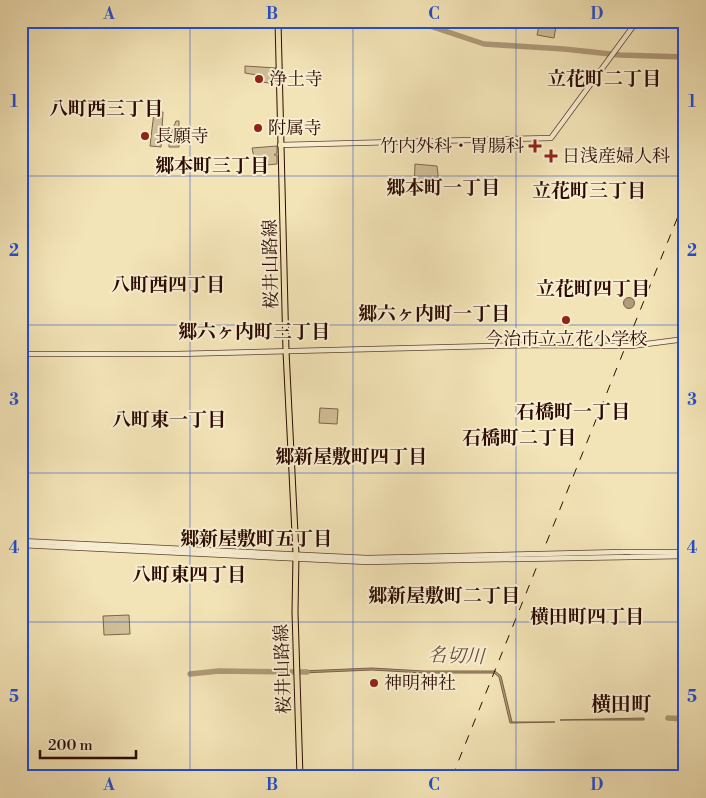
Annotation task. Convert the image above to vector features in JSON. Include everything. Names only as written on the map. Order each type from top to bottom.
[{"type":"highway","points":[[21,116],[23,21]]},
{"type":"main road","name":"桜井山路線","points":[[278,21],[286,351],[296,556],[295,612],[300,777]]},
{"type":"street","points":[[280,145],[551,138],[638,21]]},
{"type":"street","points":[[21,354],[177,354],[534,345],[631,346],[685,339]]},
{"type":"street","points":[[21,541],[296,556],[368,562],[623,552],[685,552]]},
{"type":"street","points":[[21,545],[296,556]]},
{"type":"street","points":[[458,558],[685,556]]},
{"type":"shaded area","points":[[540,21],[557,21],[554,38],[537,35]]},
{"type":"shaded area","points":[[245,66],[276,68],[276,84],[262,82],[262,76],[245,73]]},
{"type":"shaded area","points":[[154,112],[163,112],[161,147],[150,146]]},
{"type":"shaded area","points":[[176,121],[179,121],[179,147],[169,147],[169,139]]},
{"type":"shaded area","points":[[277,146],[277,153],[274,155],[277,155],[277,164],[256,166],[252,148]]},
{"type":"shaded area","points":[[415,164],[437,166],[440,192],[414,192]]},
{"type":"shaded area","points":[[629,297],[635,303],[629,309],[623,303]]},
{"type":"shaded area","points":[[320,408],[338,409],[337,424],[319,423]]},
{"type":"shaded area","points":[[129,615],[130,634],[104,635],[103,616]]},
{"type":"shaded area","points":[[372,668],[424,671],[495,671],[501,676],[512,722],[555,722],[510,723],[499,677],[494,673],[424,673],[372,670],[302,673],[301,671]]},
{"type":"shaded area","points":[[644,718],[644,720],[560,720]]},
{"type":"waterway","points":[[404,21],[424,24],[484,44],[620,55],[685,57]]},
{"type":"waterway","name":"名切川","points":[[190,674],[219,671],[307,672]]},
{"type":"waterway","name":"名切川","points":[[668,718],[685,719]]},
{"type":"railway","points":[[452,777],[685,199]]},
{"type":"place","name":"浄土寺","points":[[259,79]]},
{"type":"place","name":"附属寺","points":[[258,128]]},
{"type":"place","name":"長願寺","points":[[145,136]]},
{"type":"place","name":"竹内外科・胃腸科","points":[[535,146]]},
{"type":"place","name":"日浅産婦人科","points":[[551,156]]},
{"type":"place","name":"今治市立立花小学校","points":[[566,320]]},
{"type":"place","name":"神明神社","points":[[374,683]]},
{"type":"district","name":"立花町二丁目","points":[[604,79]]},
{"type":"district","name":"八町西三丁目","points":[[106,109]]},
{"type":"district","name":"郷本町三丁目","points":[[212,166]]},
{"type":"district","name":"郷本町一丁目","points":[[443,188]]},
{"type":"district","name":"立花町三丁目","points":[[589,191]]},
{"type":"district","name":"八町西四丁目","points":[[168,285]]},
{"type":"district","name":"立花町四丁目","points":[[593,289]]},
{"type":"district","name":"郷六ヶ内町一丁目","points":[[434,314]]},
{"type":"district","name":"郷六ヶ内町三丁目","points":[[254,332]]},
{"type":"district","name":"石橋町一丁目","points":[[573,412]]},
{"type":"district","name":"八町東一丁目","points":[[169,420]]},
{"type":"district","name":"石橋町二丁目","points":[[519,438]]},
{"type":"district","name":"郷新屋敷町四丁目","points":[[351,457]]},
{"type":"district","name":"郷新屋敷町五丁目","points":[[256,539]]},
{"type":"district","name":"八町東四丁目","points":[[189,575]]},
{"type":"district","name":"郷新屋敷町二丁目","points":[[444,596]]},
{"type":"district","name":"横田町四丁目","points":[[587,617]]},
{"type":"district","name":"横田町","points":[[621,705]]}]
